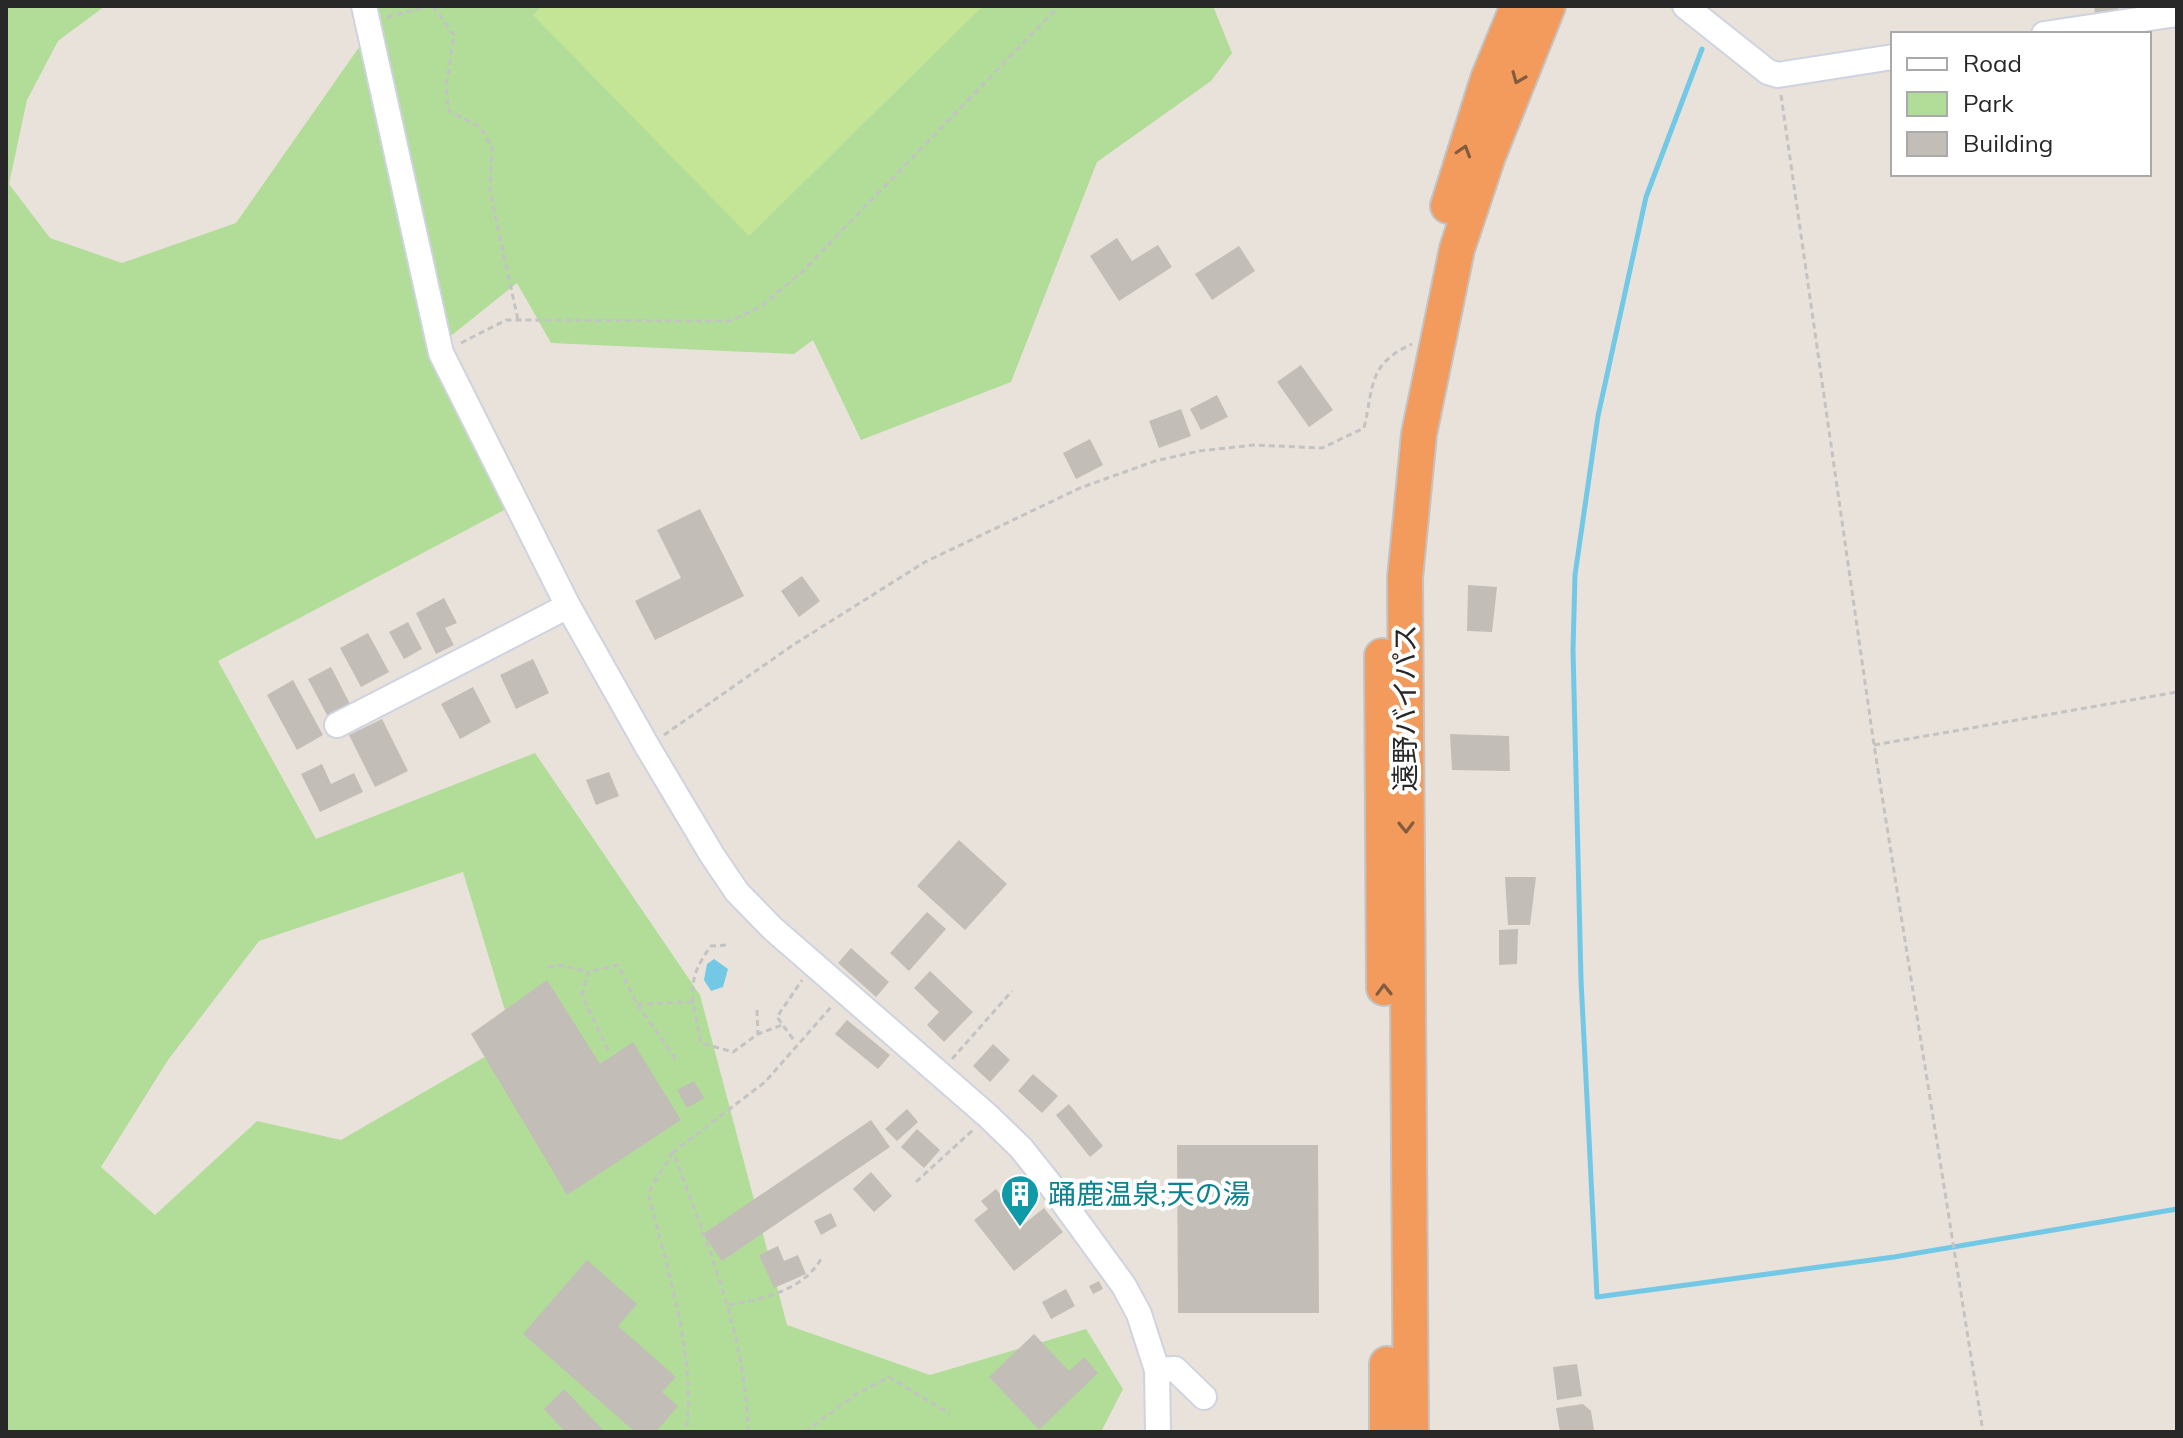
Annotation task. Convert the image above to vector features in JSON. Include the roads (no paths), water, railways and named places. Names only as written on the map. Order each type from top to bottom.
[{"type":"highway","name":"遠野バイパス","points":[[1411,1432],[1383,581],[1398,432],[1414,343],[1463,152],[1518,6]]},
{"type":"highway","name":"遠野バイパス","points":[[1387,1432],[1395,900],[1405,578],[1419,434],[1457,249],[1488,156],[1548,6]]},
{"type":"street","points":[[1685,6],[1768,72],[1778,75],[1891,57]]},
{"type":"street","points":[[366,14],[441,353],[568,606],[647,746],[737,892],[844,992],[1021,1148],[1124,1286],[1139,1314],[1157,1370],[1158,1432]]},
{"type":"street","points":[[2048,32],[2072,18],[2177,14]]},
{"type":"street","points":[[337,725],[568,606]]},
{"type":"street","points":[[1157,1370],[1175,1369],[1204,1397]]},
{"type":"water","points":[[714,959],[728,969],[723,987],[711,991],[704,980],[707,964]]},
{"type":"waterway","points":[[1702,49],[1646,197],[1598,416],[1575,575],[1573,650],[1581,980],[1597,1297],[1894,1257],[2177,1209]]},
{"type":"place","name":"踊鹿温泉;天の湯","points":[[1020,1228]]}]
